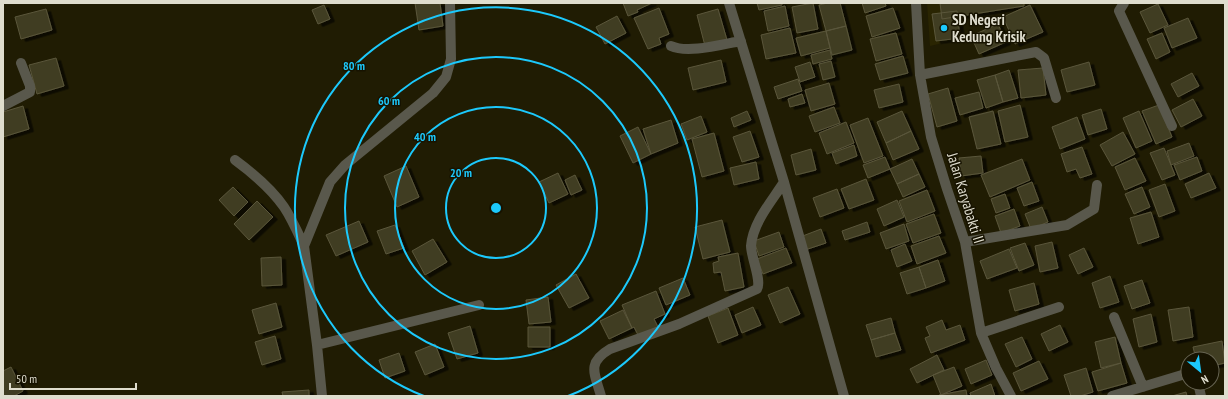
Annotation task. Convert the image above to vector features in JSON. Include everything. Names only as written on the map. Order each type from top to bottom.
[{"type":"street","points":[[304,246],[330,182],[345,164],[433,93],[446,77],[451,59],[450,3]]},
{"type":"street","points":[[729,3],[784,182],[844,396]]},
{"type":"street","name":"Jalan Karyabakti II","points":[[916,3],[920,75],[931,137],[946,189],[965,242],[981,333],[996,368],[1011,396]]},
{"type":"street","points":[[1124,3],[1119,10],[1172,126]]},
{"type":"street","points":[[671,46],[681,48],[699,48],[741,41]]},
{"type":"street","points":[[920,75],[1036,52],[1044,58],[1056,98]]},
{"type":"street","points":[[3,106],[30,92],[30,86],[21,63]]},
{"type":"street","points":[[235,160],[258,178],[275,195],[284,208],[304,246],[322,396]]},
{"type":"street","points":[[601,396],[594,371],[594,363],[602,354],[610,349],[679,324],[757,289],[759,286],[751,247],[754,234],[761,218],[784,182]]},
{"type":"street","points":[[965,242],[1067,225],[1094,209],[1097,185]]},
{"type":"street","points":[[317,345],[479,305]]},
{"type":"street","points":[[981,333],[1059,307]]},
{"type":"street","points":[[1114,317],[1143,387]]},
{"type":"street","points":[[1112,396],[1180,376]]},
{"type":"shaded area","name":"SD Negeri Kedung Krisik","points":[[927,3],[1025,3],[1026,6],[958,17],[960,39],[930,46]]},
{"type":"building","points":[[415,3],[440,3],[443,26],[419,30]]},
{"type":"building","points":[[623,3],[652,3],[637,10],[638,12],[628,16]]},
{"type":"building","points":[[757,3],[782,3],[782,5],[759,10]]},
{"type":"building","points":[[813,3],[818,29],[797,33],[792,7]]},
{"type":"building","points":[[840,3],[846,26],[826,31],[819,5]]},
{"type":"building","points":[[862,3],[885,3],[886,6],[865,13]]},
{"type":"building","points":[[940,3],[1024,3],[1024,6],[942,19]]},
{"type":"building","points":[[1158,4],[1168,25],[1150,33],[1140,12]]},
{"type":"building","points":[[324,5],[330,19],[318,24],[312,10]]},
{"type":"building","points":[[1030,5],[1043,32],[1015,44],[1003,17]]},
{"type":"building","points":[[785,6],[789,26],[768,31],[764,11]]},
{"type":"building","points":[[659,8],[669,34],[659,38],[661,44],[648,49],[634,18]]},
{"type":"building","points":[[893,8],[900,28],[872,37],[866,16]]},
{"type":"building","points":[[46,9],[52,30],[21,39],[15,17]]},
{"type":"building","points":[[718,9],[727,40],[705,46],[697,15]]},
{"type":"building","points":[[957,11],[960,38],[936,41],[932,14]]},
{"type":"building","points":[[617,16],[626,33],[605,44],[596,27]]},
{"type":"building","points":[[1188,18],[1197,38],[1172,48],[1164,28]]},
{"type":"building","points":[[998,24],[1006,42],[979,54],[971,36]]},
{"type":"building","points":[[846,26],[852,50],[832,55],[826,31]]},
{"type":"building","points":[[790,28],[796,53],[766,59],[761,35]]},
{"type":"building","points":[[826,31],[830,48],[801,56],[796,38]]},
{"type":"building","points":[[896,33],[902,54],[876,61],[870,39]]},
{"type":"building","points":[[1162,33],[1170,52],[1156,59],[1147,39]]},
{"type":"building","points":[[830,50],[832,59],[813,64],[811,55]]},
{"type":"building","points":[[903,56],[908,73],[880,80],[875,64]]},
{"type":"building","points":[[56,58],[64,86],[37,94],[29,65]]},
{"type":"building","points":[[721,60],[726,82],[693,90],[688,68]]},
{"type":"building","points":[[831,61],[835,77],[823,80],[819,64]]},
{"type":"building","points":[[810,62],[815,77],[800,82],[795,67]]},
{"type":"building","points":[[1089,62],[1095,85],[1067,92],[1061,70]]},
{"type":"building","points":[[1043,68],[1046,95],[1021,98],[1018,70]]},
{"type":"building","points":[[1009,70],[1018,98],[1003,102],[995,75]]},
{"type":"building","points":[[1192,73],[1199,86],[1178,97],[1171,84]]},
{"type":"building","points":[[995,75],[1003,102],[986,108],[977,80]]},
{"type":"building","points":[[798,79],[802,91],[778,99],[774,87]]},
{"type":"building","points":[[829,83],[835,104],[811,111],[805,90]]},
{"type":"building","points":[[899,84],[903,102],[879,108],[874,90]]},
{"type":"building","points":[[948,88],[957,121],[937,127],[928,94]]},
{"type":"building","points":[[979,92],[983,108],[960,115],[955,98]]},
{"type":"building","points":[[802,94],[805,103],[790,107],[788,99]]},
{"type":"building","points":[[1193,99],[1202,116],[1181,127],[1172,110]]},
{"type":"building","points":[[1020,105],[1028,137],[1005,142],[998,111]]},
{"type":"building","points":[[1159,105],[1172,137],[1156,144],[1142,111]]},
{"type":"building","points":[[23,106],[29,129],[3,137],[3,112]]},
{"type":"building","points":[[834,107],[840,123],[815,132],[809,116]]},
{"type":"building","points":[[1101,109],[1107,129],[1088,135],[1082,115]]},
{"type":"building","points":[[747,111],[751,120],[734,127],[731,118]]},
{"type":"building","points":[[902,111],[911,131],[886,143],[877,122]]},
{"type":"building","points":[[993,111],[1001,144],[977,149],[969,117]]},
{"type":"building","points":[[1139,111],[1152,141],[1136,148],[1123,118]]},
{"type":"building","points":[[701,116],[707,132],[687,140],[681,124]]},
{"type":"building","points":[[1077,117],[1085,139],[1060,149],[1052,127]]},
{"type":"building","points":[[868,118],[883,156],[864,163],[850,125]]},
{"type":"building","points":[[671,120],[678,143],[651,154],[643,129]]},
{"type":"building","points":[[846,122],[854,143],[827,154],[819,133]]},
{"type":"building","points":[[638,127],[651,154],[633,163],[620,136]]},
{"type":"building","points":[[750,131],[759,157],[742,162],[733,137]]},
{"type":"building","points":[[911,131],[919,149],[893,160],[886,143]]},
{"type":"building","points":[[1123,132],[1135,154],[1112,166],[1100,145]]},
{"type":"building","points":[[714,133],[724,171],[702,177],[692,139]]},
{"type":"building","points":[[1189,143],[1194,156],[1171,165],[1167,151]]},
{"type":"building","points":[[854,145],[857,156],[836,164],[832,153]]},
{"type":"building","points":[[1082,147],[1092,174],[1080,178],[1076,169],[1067,172],[1061,154]]},
{"type":"building","points":[[1164,148],[1175,175],[1162,180],[1150,153]]},
{"type":"building","points":[[811,149],[816,170],[796,175],[791,155]]},
{"type":"building","points":[[981,156],[983,173],[961,176],[959,158]]},
{"type":"building","points":[[885,157],[890,169],[868,178],[863,165]]},
{"type":"building","points":[[1197,157],[1202,171],[1180,180],[1174,165]]},
{"type":"building","points":[[1135,158],[1146,181],[1125,190],[1115,167]]},
{"type":"building","points":[[912,159],[919,174],[897,184],[890,169]]},
{"type":"building","points":[[1022,159],[1030,180],[990,197],[981,175]]},
{"type":"building","points":[[756,162],[759,179],[734,185],[730,168]]},
{"type":"building","points":[[406,166],[419,197],[397,207],[384,176]]},
{"type":"building","points":[[558,173],[568,194],[549,203],[539,182]]},
{"type":"building","points":[[1209,173],[1216,188],[1191,198],[1185,184]]},
{"type":"building","points":[[919,174],[925,187],[903,197],[897,184]]},
{"type":"building","points":[[575,175],[582,190],[571,195],[565,180]]},
{"type":"building","points":[[866,179],[874,200],[849,209],[841,189]]},
{"type":"building","points":[[1032,182],[1039,201],[1024,206],[1017,188]]},
{"type":"building","points":[[1165,184],[1175,211],[1159,217],[1149,190]]},
{"type":"building","points":[[233,187],[248,202],[234,216],[219,200]]},
{"type":"building","points":[[1142,187],[1150,207],[1134,214],[1125,194]]},
{"type":"building","points":[[837,189],[844,208],[820,217],[813,198]]},
{"type":"building","points":[[927,190],[935,211],[907,222],[899,201]]},
{"type":"building","points":[[1005,194],[1010,208],[996,213],[991,199]]},
{"type":"building","points":[[897,200],[904,217],[884,226],[877,209]]},
{"type":"building","points":[[257,201],[273,217],[249,240],[234,224]]},
{"type":"building","points":[[1042,207],[1048,222],[1031,229],[1025,214]]},
{"type":"building","points":[[1014,209],[1020,226],[1001,233],[995,216]]},
{"type":"building","points":[[1151,212],[1159,237],[1138,244],[1130,218]]},
{"type":"building","points":[[934,214],[941,233],[913,243],[906,224]]},
{"type":"building","points":[[722,220],[730,252],[703,259],[695,227]]},
{"type":"building","points":[[359,221],[368,242],[336,256],[326,235]]},
{"type":"building","points":[[867,222],[870,232],[845,240],[842,231]]},
{"type":"building","points":[[904,224],[909,241],[886,249],[880,233]]},
{"type":"building","points":[[395,225],[404,248],[386,254],[377,231]]},
{"type":"building","points":[[821,229],[826,243],[805,250],[800,237]]},
{"type":"building","points":[[779,232],[784,247],[759,256],[754,241]]},
{"type":"building","points":[[939,236],[946,253],[917,264],[911,246]]},
{"type":"building","points":[[433,239],[447,262],[425,275],[412,251]]},
{"type":"building","points":[[1052,242],[1058,268],[1040,272],[1035,246]]},
{"type":"building","points":[[1025,243],[1034,265],[1019,271],[1010,248]]},
{"type":"building","points":[[905,244],[912,261],[897,267],[891,250]]},
{"type":"building","points":[[786,248],[792,263],[763,274],[757,259]]},
{"type":"building","points":[[1084,248],[1093,267],[1078,274],[1069,255]]},
{"type":"building","points":[[1009,249],[1017,268],[987,279],[980,261]]},
{"type":"building","points":[[738,253],[744,287],[725,291],[721,272],[714,273],[713,263],[719,261],[718,257]]},
{"type":"building","points":[[281,257],[282,285],[262,286],[261,258]]},
{"type":"building","points":[[938,260],[945,281],[926,288],[919,267]]},
{"type":"building","points":[[919,267],[926,288],[907,294],[900,273]]},
{"type":"building","points":[[576,274],[589,298],[569,308],[556,285]]},
{"type":"building","points":[[1110,276],[1119,302],[1100,308],[1092,283]]},
{"type":"building","points":[[683,278],[690,295],[666,305],[659,288]]},
{"type":"building","points":[[1142,280],[1150,303],[1132,309],[1124,286]]},
{"type":"building","points":[[1034,283],[1039,304],[1015,311],[1009,290]]},
{"type":"building","points":[[788,287],[800,314],[780,323],[768,295]]},
{"type":"building","points":[[656,291],[665,314],[654,319],[658,327],[638,335],[634,327],[632,328],[622,305]]},
{"type":"building","points":[[548,297],[551,322],[529,324],[526,300]]},
{"type":"building","points":[[276,303],[282,327],[259,334],[252,310]]},
{"type":"building","points":[[753,307],[761,325],[742,333],[735,315]]},
{"type":"building","points":[[1189,307],[1193,337],[1173,341],[1168,310]]},
{"type":"building","points":[[728,308],[738,335],[718,343],[708,316]]},
{"type":"building","points":[[623,310],[632,328],[609,339],[600,321]]},
{"type":"building","points":[[1151,314],[1157,342],[1139,347],[1133,319]]},
{"type":"building","points":[[891,318],[895,333],[871,340],[866,325]]},
{"type":"building","points":[[942,320],[946,330],[960,325],[965,340],[931,353],[925,338],[930,336],[926,327]]},
{"type":"building","points":[[1060,325],[1068,342],[1049,351],[1041,334]]},
{"type":"building","points":[[470,326],[478,353],[457,359],[448,333]]},
{"type":"building","points":[[528,327],[550,327],[550,347],[528,347]]},
{"type":"building","points":[[895,333],[901,350],[876,357],[871,340]]},
{"type":"building","points":[[275,336],[281,359],[262,365],[255,342]]},
{"type":"building","points":[[1022,337],[1032,359],[1016,367],[1005,344]]},
{"type":"building","points":[[1115,337],[1121,363],[1101,368],[1095,342]]},
{"type":"building","points":[[1222,341],[1225,363],[1220,364],[1220,351],[1194,351],[1193,347]]},
{"type":"building","points":[[435,344],[444,367],[425,375],[415,352]]},
{"type":"building","points":[[399,353],[405,371],[385,378],[379,360]]},
{"type":"building","points":[[937,355],[944,370],[917,383],[910,369]]},
{"type":"building","points":[[986,360],[992,375],[971,384],[965,369]]},
{"type":"building","points":[[1039,361],[1048,379],[1021,391],[1013,373]]},
{"type":"building","points":[[1121,363],[1127,383],[1098,391],[1092,372]]},
{"type":"building","points":[[11,367],[23,391],[14,396],[3,396],[3,371]]},
{"type":"building","points":[[954,367],[962,386],[941,395],[933,375]]},
{"type":"building","points":[[1086,368],[1093,392],[1080,396],[1071,396],[1064,375]]},
{"type":"building","points":[[991,384],[995,396],[971,396],[970,393]]},
{"type":"building","points":[[309,390],[309,396],[283,396],[282,392]]},
{"type":"building","points":[[966,390],[967,396],[939,396],[939,395]]},
{"type":"building","points":[[1186,392],[1187,396],[1172,396]]},
{"type":"place","name":"SD Negeri Kedung Krisik","points":[[944,28]]}]
